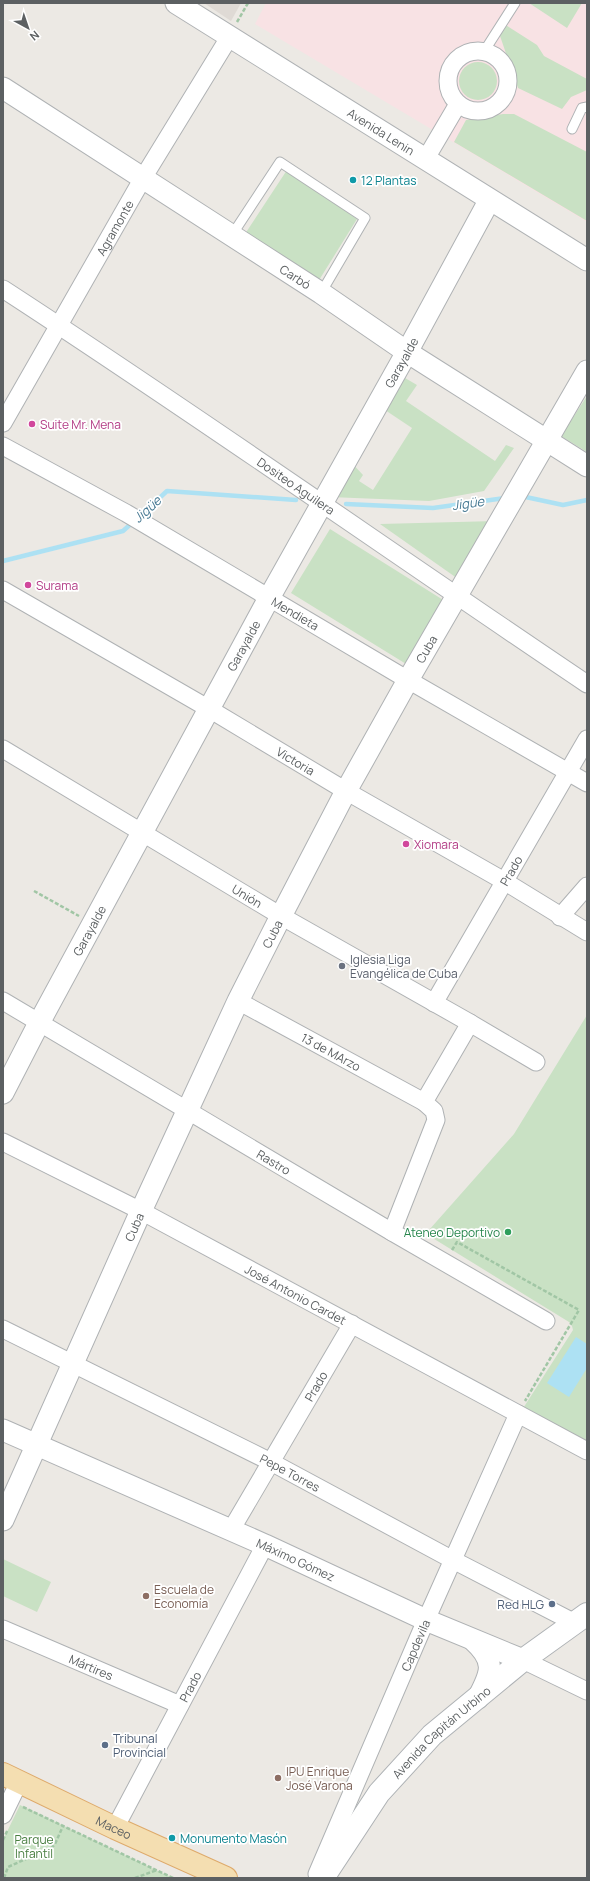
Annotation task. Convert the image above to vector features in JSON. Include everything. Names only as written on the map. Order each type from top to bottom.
[{"type":"main road","name":"Avenida Capitán Urbino","points":[[323,1878],[379,1793],[432,1735],[523,1660],[581,1618]]},
{"type":"main road","name":"Maceo","points":[[11,1778],[115,1828],[226,1878]]},
{"type":"street","name":"Avenida Lenin","points":[[176,3],[489,201],[587,260]]},
{"type":"street","name":"Agramonte","points":[[3,423],[143,178],[230,36]]},
{"type":"street","points":[[485,50],[495,56],[504,66],[508,81],[506,92],[498,103],[483,110],[473,110],[458,104],[451,94],[448,84],[449,70],[460,56],[474,51],[485,50]]},
{"type":"street","name":"Carbó","points":[[3,88],[321,293],[407,352],[587,466]]},
{"type":"street","points":[[425,160],[458,104]]},
{"type":"street","name":"Garayalde","points":[[3,1093],[39,1023],[143,833],[209,708],[407,352],[489,201]]},
{"type":"street","name":"Dositeo Aguilera","points":[[3,289],[59,325],[323,503],[587,684]]},
{"type":"street","name":"Cuba","points":[[3,1520],[238,1001],[281,916],[346,791],[408,680],[458,597],[522,481],[587,371]]},
{"type":"street","name":"Mendieta","points":[[3,446],[126,513],[408,680],[587,783]]},
{"type":"street","name":"Victoria","points":[[3,590],[209,708],[346,791],[504,881],[560,917],[587,932]]},
{"type":"street","name":"Prado","points":[[434,1003],[587,738]]},
{"type":"street","name":"Unión","points":[[3,749],[281,916],[536,1062]]},
{"type":"street","points":[[560,917],[587,886]]},
{"type":"street","name":"Rastro","points":[[3,1001],[392,1232],[546,1321]]},
{"type":"street","name":"13 de MArzo","points":[[238,1001],[424,1102]]},
{"type":"street","points":[[392,1232],[436,1120],[434,1111],[424,1102],[470,1023]]},
{"type":"street","name":"José Antonio Cardet","points":[[3,1142],[142,1211],[587,1451]]},
{"type":"street","name":"Prado","points":[[231,1530],[352,1324]]},
{"type":"street","name":"Pepe Torres","points":[[3,1329],[271,1462],[454,1560],[581,1618]]},
{"type":"street","name":"Capdevila","points":[[316,1878],[426,1620],[518,1414]]},
{"type":"street","name":"Máximo Gómez","points":[[3,1430],[265,1545],[426,1620],[523,1660],[587,1691]]},
{"type":"street","name":"Prado","points":[[115,1828],[265,1545]]},
{"type":"street","name":"Mártires","points":[[3,1629],[180,1705]]},
{"type":"street","points":[[473,1640],[488,1658],[490,1676],[478,1698]]},
{"type":"street","points":[[3,1815],[11,1778]]},
{"type":"lane","points":[[485,50],[515,3]]},
{"type":"lane","points":[[572,130],[582,108],[587,107]]},
{"type":"lane","points":[[232,235],[280,162],[365,218],[321,293]]},
{"type":"path","points":[[230,36],[248,3]]},
{"type":"path","points":[[34,891],[93,924]]},
{"type":"path","points":[[20,1805],[173,1878]]},
{"type":"path","points":[[4,1878],[8,1867],[28,1858],[45,1855],[55,1844],[63,1826]]},
{"type":"path","points":[[135,1878],[157,1870]]},
{"type":"shaded area","points":[[204,3],[241,3],[231,21]]},
{"type":"shaded area","points":[[266,3],[587,3],[587,222],[255,24]]},
{"type":"green space","points":[[529,3],[582,3],[567,28]]},
{"type":"green space","points":[[504,24],[537,45],[544,56],[587,79],[587,90],[571,97],[562,109],[518,88],[500,36]]},
{"type":"green space","points":[[474,62],[482,62],[492,67],[496,74],[496,88],[492,95],[482,100],[474,100],[464,95],[462,92],[459,85],[459,77],[464,67],[467,65]]},
{"type":"green space","points":[[503,114],[514,114],[587,152],[587,221],[454,142],[466,120]]},
{"type":"green space","points":[[287,170],[357,219],[316,285],[243,237]]},
{"type":"green space","points":[[405,378],[417,385],[406,401],[495,461],[506,445],[514,448],[484,491],[429,501],[330,497],[350,461],[363,475],[359,481],[373,490],[412,428],[385,410]]},
{"type":"green space","points":[[587,396],[587,452],[561,436]]},
{"type":"green space","points":[[496,521],[461,581],[380,524]]},
{"type":"green space","points":[[330,529],[448,603],[411,667],[291,593]]},
{"type":"green space","name":"Ateneo Deportivo","points":[[587,1015],[587,1448],[522,1410],[573,1330],[572,1326],[569,1322],[431,1237],[429,1230],[514,1134]]},
{"type":"green space","points":[[3,1559],[51,1582],[37,1612],[3,1596]]},
{"type":"green space","name":"Parque Infantil","points":[[20,1805],[173,1878],[3,1878],[3,1840]]},
{"type":"water","points":[[576,1337],[587,1344],[587,1368],[569,1397],[547,1383]]},
{"type":"waterway","name":"Jigüe","points":[[139,517],[167,491],[296,500]]},
{"type":"waterway","name":"Jigüe","points":[[521,496],[563,505],[587,500]]},
{"type":"waterway","name":"Jigüe","points":[[346,504],[433,508],[505,498]]},
{"type":"waterway","name":"Jigüe","points":[[3,561],[123,531],[133,522]]},
{"type":"place","name":"12 Plantas","points":[[353,180]]},
{"type":"place","name":"Suite Mr. Mena","points":[[32,424]]},
{"type":"place","name":"Surama","points":[[28,585]]},
{"type":"place","name":"Xiomara","points":[[406,844]]},
{"type":"place","name":"Iglesia Liga Evangélica de Cuba","points":[[342,966]]},
{"type":"place","name":"Ateneo Deportivo","points":[[508,1232]]},
{"type":"place","name":"Escuela de Economía","points":[[146,1596]]},
{"type":"place","name":"Red HLG","points":[[552,1604]]},
{"type":"place","name":"Tribunal Provincial","points":[[105,1745]]},
{"type":"place","name":"IPU Enrique José Varona","points":[[278,1778]]},
{"type":"place","name":"Monumento Masón","points":[[172,1838]]}]
